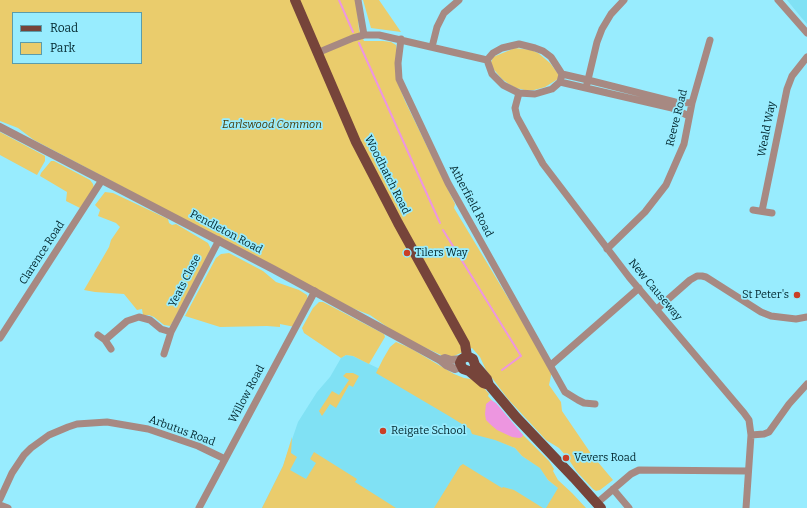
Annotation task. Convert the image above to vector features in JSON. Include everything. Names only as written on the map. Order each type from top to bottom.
[{"type":"main road","name":"Woodhatch Road","points":[[295,0],[356,142],[398,224],[465,344],[467,364]]},
{"type":"main road","points":[[467,364],[483,383],[489,385],[516,417],[599,505]]},
{"type":"street","points":[[358,0],[364,35]]},
{"type":"street","points":[[432,47],[437,27],[444,13],[459,0]]},
{"type":"street","points":[[586,88],[597,42],[602,29],[611,14],[624,0]]},
{"type":"street","points":[[778,0],[807,33]]},
{"type":"street","points":[[317,53],[353,38],[364,35],[378,35],[401,39],[487,60]]},
{"type":"street","name":"Atherfield Road","points":[[401,39],[398,63],[399,78],[448,183],[565,392],[584,403],[595,404]]},
{"type":"street","name":"Reeve Road","points":[[608,249],[645,212],[666,186],[684,144],[692,103],[710,40]]},
{"type":"street","points":[[487,60],[493,53],[502,48],[519,44],[543,51],[551,57],[562,74],[675,102],[692,103]]},
{"type":"street","name":"Weald Way","points":[[762,211],[787,90],[792,76],[807,57]]},
{"type":"street","points":[[487,60],[492,74],[510,90],[519,93],[535,94],[552,89],[560,82],[562,74]]},
{"type":"street","points":[[560,82],[672,108],[689,116]]},
{"type":"street","name":"New Causeway","points":[[519,93],[515,108],[517,117],[543,164],[639,288],[749,420],[751,435],[746,508]]},
{"type":"street","name":"Pendleton Road","points":[[0,127],[219,240],[440,360],[443,364],[455,368],[467,364]]},
{"type":"street","name":"Clarence Road","points":[[0,338],[102,180]]},
{"type":"street","points":[[753,210],[772,213]]},
{"type":"street","name":"Yeats Close","points":[[164,354],[171,332],[219,240]]},
{"type":"street","points":[[657,308],[690,280],[697,276],[702,276],[706,277],[761,312],[771,316],[796,319],[807,317]]},
{"type":"street","points":[[551,365],[639,288]]},
{"type":"street","name":"Willow Road","points":[[199,508],[314,291]]},
{"type":"street","points":[[106,340],[127,321],[139,317],[150,320],[161,329],[171,332]]},
{"type":"street","points":[[98,335],[106,340],[111,349]]},
{"type":"street","points":[[751,435],[769,432],[789,404],[807,384]]},
{"type":"street","name":"Arbutus Road","points":[[0,499],[12,473],[24,455],[49,435],[77,424],[108,422],[148,429],[192,444],[225,459]]},
{"type":"street","points":[[599,505],[613,489],[631,474],[639,470],[748,471]]},
{"type":"street","points":[[613,489],[629,508]]},
{"type":"street","points":[[0,504],[8,508]]},
{"type":"shaded area","points":[[787,0],[807,0],[807,24],[800,16]]},
{"type":"shaded area","name":"Reigate School","points":[[346,355],[353,356],[392,375],[470,429],[515,448],[522,456],[541,468],[548,480],[570,497],[577,508],[262,508],[283,466],[298,422],[317,392],[330,377],[341,358]]},
{"type":"shaded area","points":[[491,400],[496,403],[523,435],[522,437],[512,437],[497,430],[486,420],[486,404]]},
{"type":"green space","name":"Earlswood Common","points":[[0,0],[356,0],[359,30],[364,41],[391,42],[396,45],[396,78],[405,101],[455,204],[454,208],[552,371],[549,385],[561,402],[562,411],[592,455],[613,480],[600,490],[596,491],[593,489],[577,472],[559,448],[546,440],[508,399],[486,370],[480,357],[472,348],[454,356],[448,356],[441,355],[413,342],[393,331],[370,315],[352,308],[34,140],[18,128],[0,121]]},
{"type":"green space","points":[[363,0],[379,0],[401,32],[371,28]]},
{"type":"green space","points":[[515,48],[531,50],[538,53],[550,63],[559,75],[558,79],[545,87],[534,90],[525,90],[516,88],[502,79],[490,65],[493,57]]},
{"type":"green space","points":[[0,132],[45,156],[45,161],[37,175],[0,155]]},
{"type":"green space","points":[[51,161],[54,161],[90,180],[93,184],[94,188],[80,208],[66,201],[67,192],[40,176]]},
{"type":"green space","points":[[105,192],[113,193],[168,219],[169,223],[172,225],[176,224],[208,243],[211,249],[170,326],[164,325],[154,317],[143,315],[142,309],[137,310],[124,294],[84,290],[109,247],[111,240],[120,227],[116,223],[98,216],[100,210],[95,205]]},
{"type":"green space","points":[[229,253],[263,271],[276,282],[299,290],[307,295],[308,300],[295,327],[280,324],[280,327],[220,327],[185,316],[216,258],[221,254]]},
{"type":"green space","points":[[319,302],[323,302],[384,334],[385,337],[369,364],[353,356],[346,355],[341,358],[304,333],[302,328],[313,308]]},
{"type":"green space","points":[[396,342],[410,348],[454,374],[471,379],[484,388],[489,394],[488,396],[549,461],[558,480],[586,508],[546,508],[558,488],[548,480],[540,468],[522,456],[515,448],[495,440],[472,434],[470,429],[376,373],[390,347]]},
{"type":"green space","points":[[346,373],[353,373],[359,376],[353,387],[349,385],[336,408],[330,404],[322,416],[319,411],[332,391],[339,395],[349,380],[343,376]]},
{"type":"green space","points":[[292,437],[291,453],[297,457],[290,470],[306,479],[316,463],[310,459],[314,452],[357,479],[355,482],[396,508],[262,508],[283,466]]},
{"type":"green space","points":[[463,464],[502,488],[514,490],[543,508],[434,508],[460,466]]},
{"type":"waterway","points":[[339,0],[353,32]]},
{"type":"waterway","points":[[359,43],[440,223]]},
{"type":"waterway","points":[[443,230],[521,356],[502,370]]},
{"type":"place","name":"Tilers Way","points":[[407,253]]},
{"type":"place","name":"St Peter's","points":[[797,295]]},
{"type":"place","name":"Reigate School","points":[[383,431]]},
{"type":"place","name":"Vevers Road","points":[[566,458]]}]
